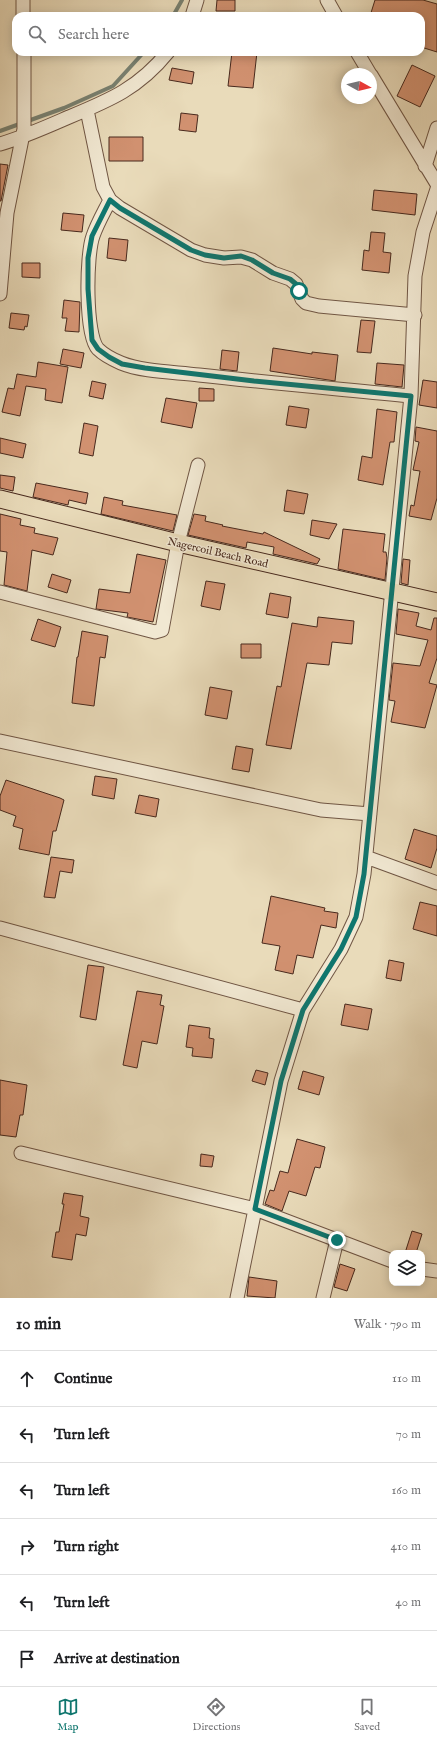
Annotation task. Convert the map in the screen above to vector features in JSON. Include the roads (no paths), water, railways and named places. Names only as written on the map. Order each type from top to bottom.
[{"type":"main road","name":"Nagercoil Beach Road","points":[[0,500],[178,543],[437,602]]},
{"type":"street","points":[[23,0],[24,12]]},
{"type":"street","points":[[193,12],[197,0]]},
{"type":"street","points":[[327,0],[334,12]]},
{"type":"street","points":[[0,294],[7,213],[24,128],[24,56]]},
{"type":"street","points":[[0,144],[24,128],[87,110],[116,97],[136,84],[156,67],[165,56]]},
{"type":"street","points":[[360,56],[367,68]]},
{"type":"street","points":[[377,84],[437,184]]},
{"type":"street","points":[[87,110],[103,187],[110,200],[120,208],[191,250],[205,255],[224,258],[241,256],[252,260],[273,273],[290,279],[296,284],[302,299],[306,303],[319,306],[415,315]]},
{"type":"street","points":[[425,166],[437,128]]},
{"type":"street","points":[[238,1298],[281,1081],[303,1010],[341,949],[356,917],[366,857],[411,396],[415,315],[415,276],[419,250],[437,189]]},
{"type":"street","points":[[110,200],[92,236],[88,258],[88,289],[92,340],[98,349],[109,357],[122,364],[145,368],[254,381],[411,396]]},
{"type":"street","points":[[0,592],[159,631],[163,626],[178,543],[198,465]]},
{"type":"street","points":[[0,742],[321,810],[370,814]]},
{"type":"street","points":[[366,857],[437,883]]},
{"type":"street","points":[[0,928],[303,1010]]},
{"type":"street","points":[[21,1153],[255,1209],[389,1260]]},
{"type":"street","points":[[323,1298],[337,1240]]},
{"type":"street","points":[[425,1269],[437,1271]]},
{"type":"waterway","points":[[175,12],[182,0]]},
{"type":"waterway","points":[[0,131],[64,108],[113,86],[140,56]]}]
